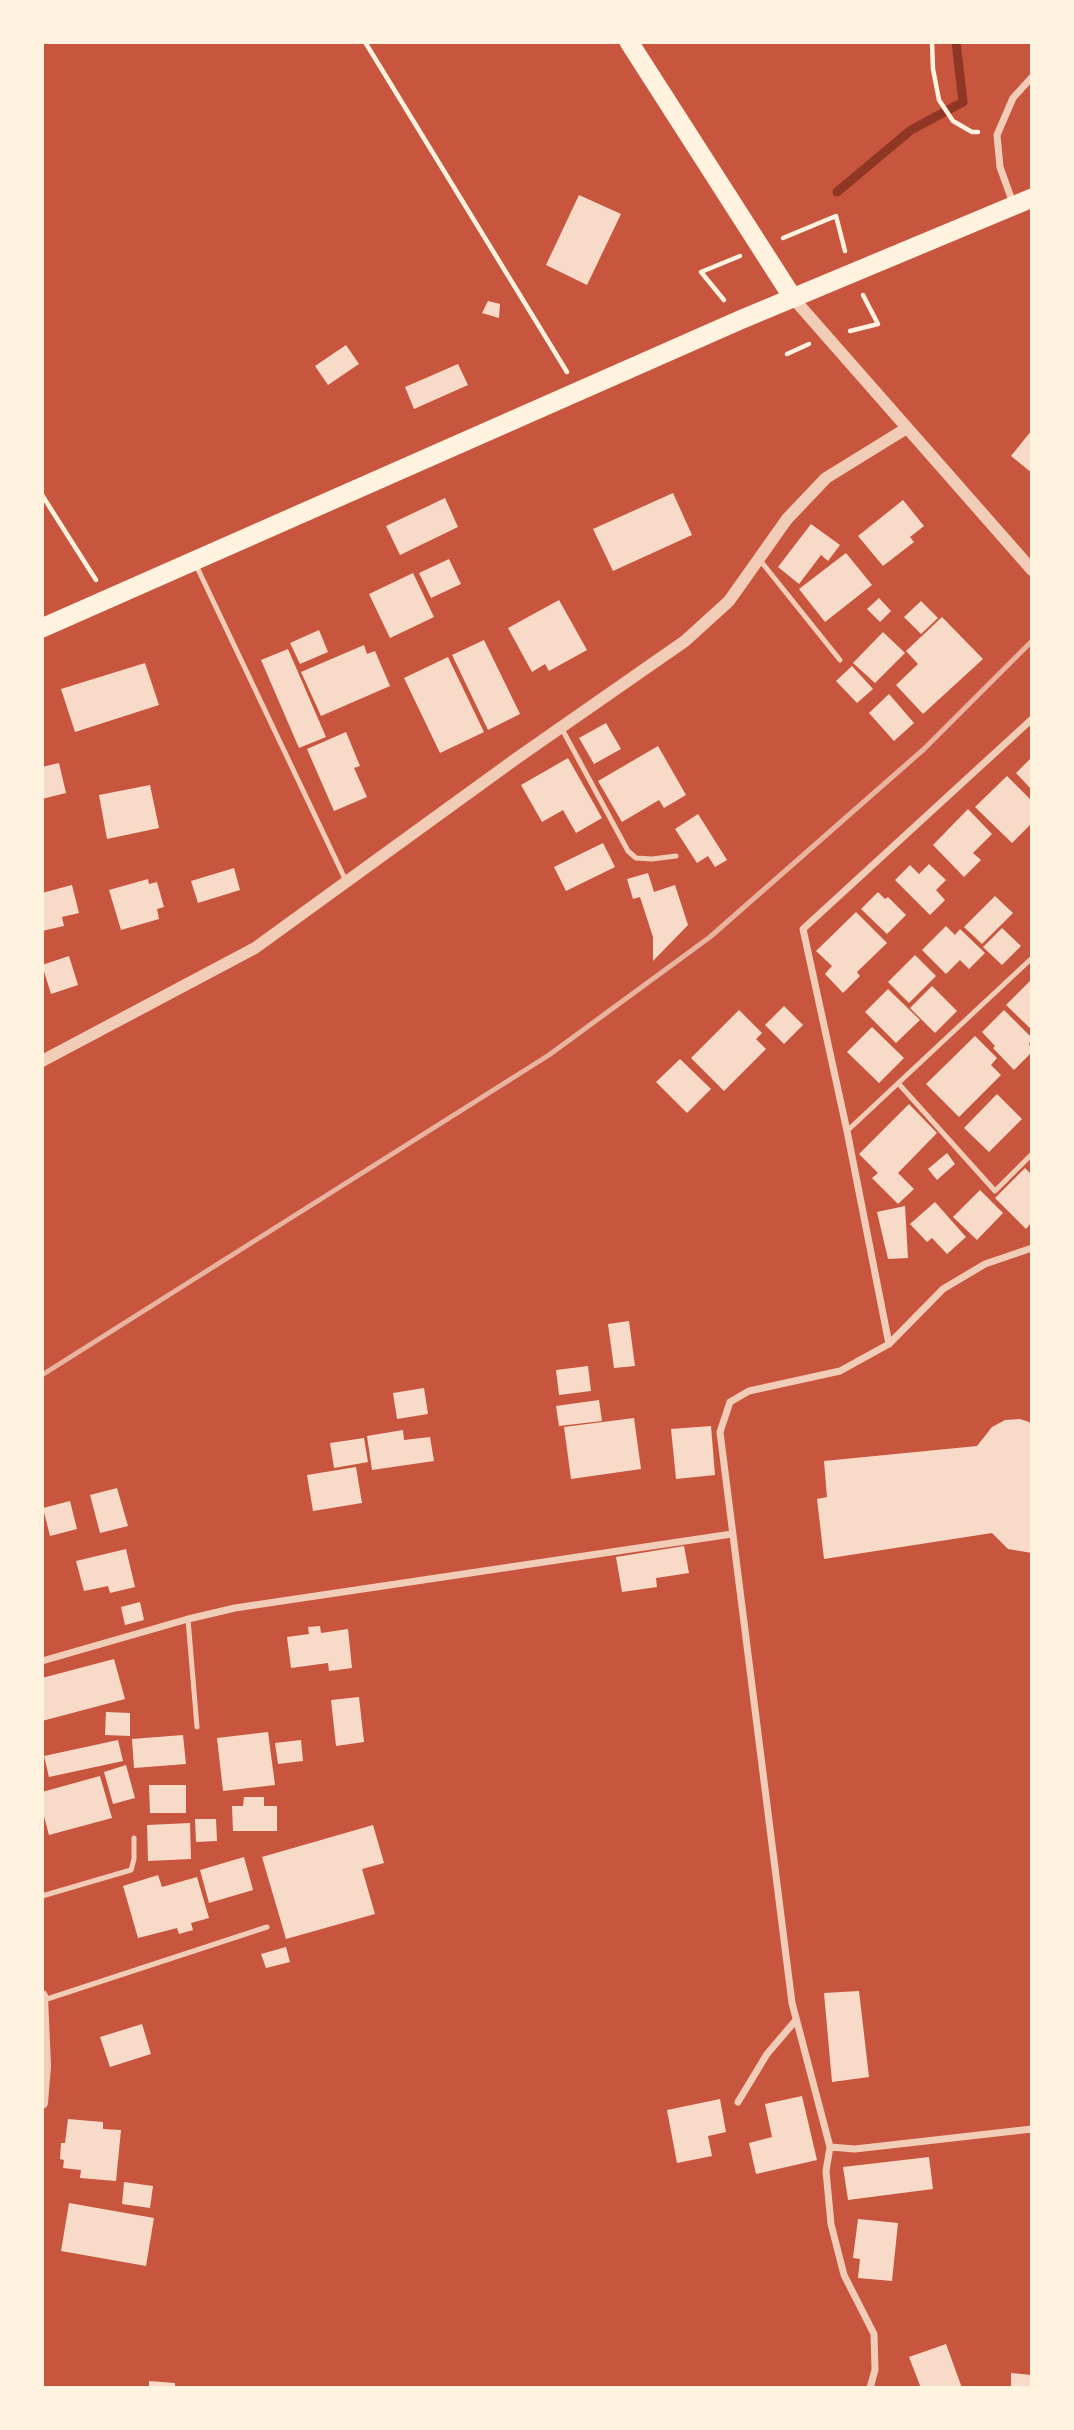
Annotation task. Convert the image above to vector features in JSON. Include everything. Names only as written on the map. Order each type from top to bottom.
[{"type":"highway","points":[[629,42],[793,298]]},
{"type":"highway","points":[[42,628],[793,298],[1023,202]]},
{"type":"street","points":[[1023,202],[1000,167],[997,135],[1013,98],[1032,77]]},
{"type":"street","points":[[793,298],[1032,569]]},
{"type":"street","points":[[42,1061],[255,948],[685,641],[729,601],[787,519],[826,478],[907,428]]},
{"type":"street","points":[[889,1345],[847,1131],[803,929],[1032,719]]},
{"type":"street","points":[[870,2388],[875,2370],[874,2334],[845,2275],[831,2224],[826,2171],[830,2147],[792,2003],[720,1432],[730,1402],[750,1391],[840,1371],[889,1345],[943,1289],[985,1264],[1032,1248]]},
{"type":"street","points":[[42,1661],[235,1608],[732,1534]]},
{"type":"street","points":[[42,2103],[45,2066],[43,2005]]},
{"type":"street","points":[[738,2102],[767,2054],[796,2020]]},
{"type":"street","points":[[830,2147],[855,2148],[1032,2129]]},
{"type":"lane","points":[[759,559],[840,660]]},
{"type":"lane","points":[[195,561],[346,881]]},
{"type":"lane","points":[[561,727],[628,851],[636,858],[676,856]]},
{"type":"lane","points":[[847,1131],[1032,958]]},
{"type":"lane","points":[[898,1083],[995,1191],[1032,1154]]},
{"type":"lane","points":[[188,1619],[197,1727]]},
{"type":"lane","points":[[42,1896],[131,1870],[134,1839]]},
{"type":"lane","points":[[43,2005],[267,1927]]},
{"type":"path","points":[[365,42],[579,391]]},
{"type":"path","points":[[932,42],[933,69],[939,100],[953,121],[972,132],[997,135]]},
{"type":"path","points":[[42,495],[108,600]]},
{"type":"building","points":[[579,195],[621,214],[587,285],[546,265]]},
{"type":"building","points":[[488,301],[500,304],[499,318],[482,313]]},
{"type":"building","points":[[346,345],[359,364],[328,385],[315,366]]},
{"type":"building","points":[[458,364],[468,385],[414,409],[405,387]]},
{"type":"building","points":[[1032,430],[1032,473],[1011,456]]},
{"type":"building","points":[[673,493],[692,535],[613,571],[593,529]]},
{"type":"building","points":[[445,498],[458,527],[400,555],[386,526]]},
{"type":"building","points":[[903,500],[924,526],[910,537],[914,542],[883,566],[858,536]]},
{"type":"building","points":[[811,524],[840,545],[828,561],[821,555],[799,584],[778,567]]},
{"type":"building","points":[[846,553],[872,585],[825,622],[799,589]]},
{"type":"building","points":[[449,559],[461,584],[431,598],[419,573]]},
{"type":"building","points":[[413,573],[434,617],[390,638],[369,594]]},
{"type":"building","points":[[879,598],[891,611],[880,622],[867,609]]},
{"type":"building","points":[[559,600],[587,650],[549,671],[545,664],[532,672],[508,628]]},
{"type":"building","points":[[921,601],[938,618],[921,634],[904,617]]},
{"type":"building","points":[[942,617],[983,659],[923,714],[896,685],[918,664],[906,651]]},
{"type":"building","points":[[319,630],[328,652],[300,664],[290,643]]},
{"type":"building","points":[[883,632],[905,653],[875,683],[853,663]]},
{"type":"building","points":[[484,640],[520,714],[488,730],[452,655]]},
{"type":"building","points":[[364,645],[367,654],[375,651],[390,686],[321,716],[301,672]]},
{"type":"building","points":[[288,649],[326,737],[299,748],[261,660]]},
{"type":"building","points":[[448,657],[484,732],[440,753],[404,678]]},
{"type":"building","points":[[145,663],[159,705],[75,732],[61,689]]},
{"type":"building","points":[[852,666],[873,689],[857,703],[836,681]]},
{"type":"building","points":[[889,694],[914,723],[894,741],[869,713]]},
{"type":"building","points":[[606,723],[621,749],[594,764],[579,738]]},
{"type":"building","points":[[346,732],[360,766],[354,768],[367,797],[334,811],[307,749]]},
{"type":"building","points":[[658,746],[686,795],[664,808],[659,800],[622,822],[598,781]]},
{"type":"building","points":[[1032,757],[1032,790],[1016,773]]},
{"type":"building","points":[[568,758],[602,818],[576,833],[563,810],[542,822],[521,785]]},
{"type":"building","points":[[59,763],[66,793],[42,799],[42,767]]},
{"type":"building","points":[[1007,776],[1032,801],[1032,823],[1012,843],[975,807]]},
{"type":"building","points":[[150,785],[159,828],[107,839],[99,795]]},
{"type":"building","points":[[968,809],[992,834],[973,853],[981,860],[964,877],[933,845]]},
{"type":"building","points":[[698,814],[727,860],[715,867],[708,856],[697,863],[675,829]]},
{"type":"building","points":[[603,843],[615,867],[566,891],[554,867]]},
{"type":"building","points":[[929,864],[946,880],[936,890],[945,900],[930,915],[895,880],[910,865],[919,874]]},
{"type":"building","points":[[234,868],[240,890],[198,903],[191,881]]},
{"type":"building","points":[[648,873],[654,892],[675,885],[688,925],[653,961],[653,937],[640,897],[633,899],[627,879]]},
{"type":"building","points":[[148,879],[149,884],[157,882],[164,907],[157,909],[159,919],[121,930],[109,890]]},
{"type":"building","points":[[72,885],[79,913],[62,917],[64,926],[42,931],[42,893]]},
{"type":"building","points":[[878,892],[885,899],[888,897],[906,915],[887,934],[861,909]]},
{"type":"building","points":[[995,896],[1013,913],[982,944],[964,927]]},
{"type":"building","points":[[856,912],[887,943],[857,972],[860,976],[843,993],[825,974],[832,966],[816,951]]},
{"type":"building","points":[[946,926],[955,935],[960,929],[985,953],[969,969],[960,960],[946,974],[922,950]]},
{"type":"building","points":[[1002,928],[1021,946],[1002,965],[983,947]]},
{"type":"building","points":[[915,955],[936,976],[909,1003],[888,982]]},
{"type":"building","points":[[69,956],[78,985],[51,994],[42,965]]},
{"type":"building","points":[[1032,979],[1032,1030],[1006,1005]]},
{"type":"building","points":[[932,986],[957,1011],[935,1033],[910,1008]]},
{"type":"building","points":[[888,989],[920,1020],[896,1043],[865,1012]]},
{"type":"building","points":[[784,1006],[803,1025],[784,1044],[765,1025]]},
{"type":"building","points":[[739,1010],[762,1033],[756,1039],[766,1049],[724,1091],[691,1058]]},
{"type":"building","points":[[1004,1010],[1032,1038],[1029,1044],[1032,1052],[1014,1070],[982,1032]]},
{"type":"building","points":[[872,1027],[904,1058],[879,1083],[847,1052]]},
{"type":"building","points":[[975,1036],[997,1058],[991,1065],[1001,1075],[959,1117],[926,1084]]},
{"type":"building","points":[[680,1059],[711,1089],[687,1113],[656,1082]]},
{"type":"building","points":[[997,1094],[1022,1119],[989,1152],[964,1128]]},
{"type":"building","points":[[909,1104],[937,1133],[898,1173],[914,1189],[898,1204],[872,1178],[878,1173],[859,1154]]},
{"type":"building","points":[[947,1153],[955,1164],[937,1180],[928,1169]]},
{"type":"building","points":[[1025,1168],[1032,1175],[1032,1222],[1026,1229],[995,1198]]},
{"type":"building","points":[[980,1190],[1003,1213],[977,1240],[953,1217]]},
{"type":"building","points":[[935,1202],[966,1237],[947,1254],[932,1238],[927,1242],[910,1224]]},
{"type":"building","points":[[905,1206],[908,1258],[888,1259],[877,1212]]},
{"type":"building","points":[[629,1321],[635,1366],[614,1368],[608,1324]]},
{"type":"building","points":[[588,1366],[591,1391],[559,1395],[556,1370]]},
{"type":"building","points":[[424,1388],[428,1414],[397,1419],[393,1393]]},
{"type":"building","points":[[599,1400],[602,1421],[559,1426],[556,1406]]},
{"type":"building","points":[[634,1418],[641,1469],[571,1479],[564,1427]]},
{"type":"building","points":[[1020,1419],[1032,1423],[1032,1553],[1008,1549],[992,1533],[824,1559],[817,1499],[827,1497],[824,1461],[977,1446],[992,1427],[1005,1420]]},
{"type":"building","points":[[711,1426],[715,1475],[676,1479],[671,1429]]},
{"type":"building","points":[[403,1430],[404,1440],[430,1437],[434,1461],[372,1470],[367,1436]]},
{"type":"building","points":[[364,1438],[368,1462],[334,1468],[330,1443]]},
{"type":"building","points":[[356,1467],[362,1503],[313,1511],[307,1475]]},
{"type":"building","points":[[117,1488],[128,1526],[100,1533],[90,1495]]},
{"type":"building","points":[[70,1501],[77,1529],[50,1536],[43,1508]]},
{"type":"building","points":[[684,1546],[689,1573],[656,1578],[657,1587],[622,1592],[616,1557]]},
{"type":"building","points":[[126,1549],[135,1587],[110,1593],[108,1586],[84,1591],[76,1561]]},
{"type":"building","points":[[140,1602],[144,1620],[125,1625],[121,1607]]},
{"type":"building","points":[[320,1626],[321,1633],[348,1629],[352,1668],[329,1671],[328,1663],[291,1668],[287,1637],[309,1634],[308,1627]]},
{"type":"building","points":[[114,1659],[125,1699],[42,1721],[42,1678]]},
{"type":"building","points":[[359,1697],[364,1742],[336,1746],[331,1700]]},
{"type":"building","points":[[106,1712],[130,1713],[130,1736],[105,1735]]},
{"type":"building","points":[[268,1732],[275,1785],[223,1791],[217,1738]]},
{"type":"building","points":[[183,1735],[186,1764],[134,1768],[132,1739]]},
{"type":"building","points":[[118,1740],[123,1761],[49,1777],[44,1756]]},
{"type":"building","points":[[301,1740],[303,1761],[278,1764],[275,1743]]},
{"type":"building","points":[[126,1765],[135,1798],[113,1804],[104,1772]]},
{"type":"building","points":[[100,1776],[112,1818],[49,1835],[42,1809],[42,1792]]},
{"type":"building","points":[[149,1785],[186,1785],[186,1813],[150,1813]]},
{"type":"building","points":[[244,1797],[264,1797],[264,1806],[277,1806],[277,1831],[233,1831],[232,1806],[243,1806]]},
{"type":"building","points":[[195,1819],[216,1819],[217,1841],[196,1842]]},
{"type":"building","points":[[190,1823],[191,1859],[148,1861],[147,1825]]},
{"type":"building","points":[[373,1825],[384,1863],[362,1869],[375,1914],[286,1939],[262,1857]]},
{"type":"building","points":[[244,1857],[253,1890],[209,1903],[200,1870]]},
{"type":"building","points":[[158,1875],[162,1887],[197,1877],[209,1918],[191,1923],[193,1930],[179,1934],[177,1928],[138,1938],[123,1886]]},
{"type":"building","points":[[286,1947],[290,1962],[266,1968],[261,1954]]},
{"type":"building","points":[[859,1991],[869,2077],[832,2082],[824,1993]]},
{"type":"building","points":[[142,2024],[151,2054],[110,2067],[100,2037]]},
{"type":"building","points":[[802,2096],[817,2160],[756,2174],[749,2143],[772,2137],[765,2104]]},
{"type":"building","points":[[720,2099],[726,2132],[708,2136],[712,2156],[677,2163],[667,2110]]},
{"type":"building","points":[[68,2119],[103,2122],[103,2129],[121,2130],[116,2181],[80,2178],[81,2170],[63,2168],[64,2160],[60,2159],[61,2143],[65,2143]]},
{"type":"building","points":[[929,2157],[933,2189],[848,2200],[843,2167]]},
{"type":"building","points":[[124,2182],[153,2186],[150,2208],[122,2204]]},
{"type":"building","points":[[69,2203],[154,2218],[146,2266],[61,2251]]},
{"type":"building","points":[[858,2219],[898,2223],[892,2281],[858,2278],[860,2259],[853,2258]]},
{"type":"building","points":[[946,2344],[962,2388],[921,2388],[909,2357]]},
{"type":"building","points":[[1011,2373],[1032,2375],[1032,2388],[1011,2388]]},
{"type":"building","points":[[149,2381],[175,2383],[175,2388],[149,2388]]},
{"type":"waterway","points":[[837,192],[911,130],[963,102],[956,42]]},
{"type":"railway","points":[[42,1375],[549,1055],[710,937],[924,749],[1032,641]]}]
